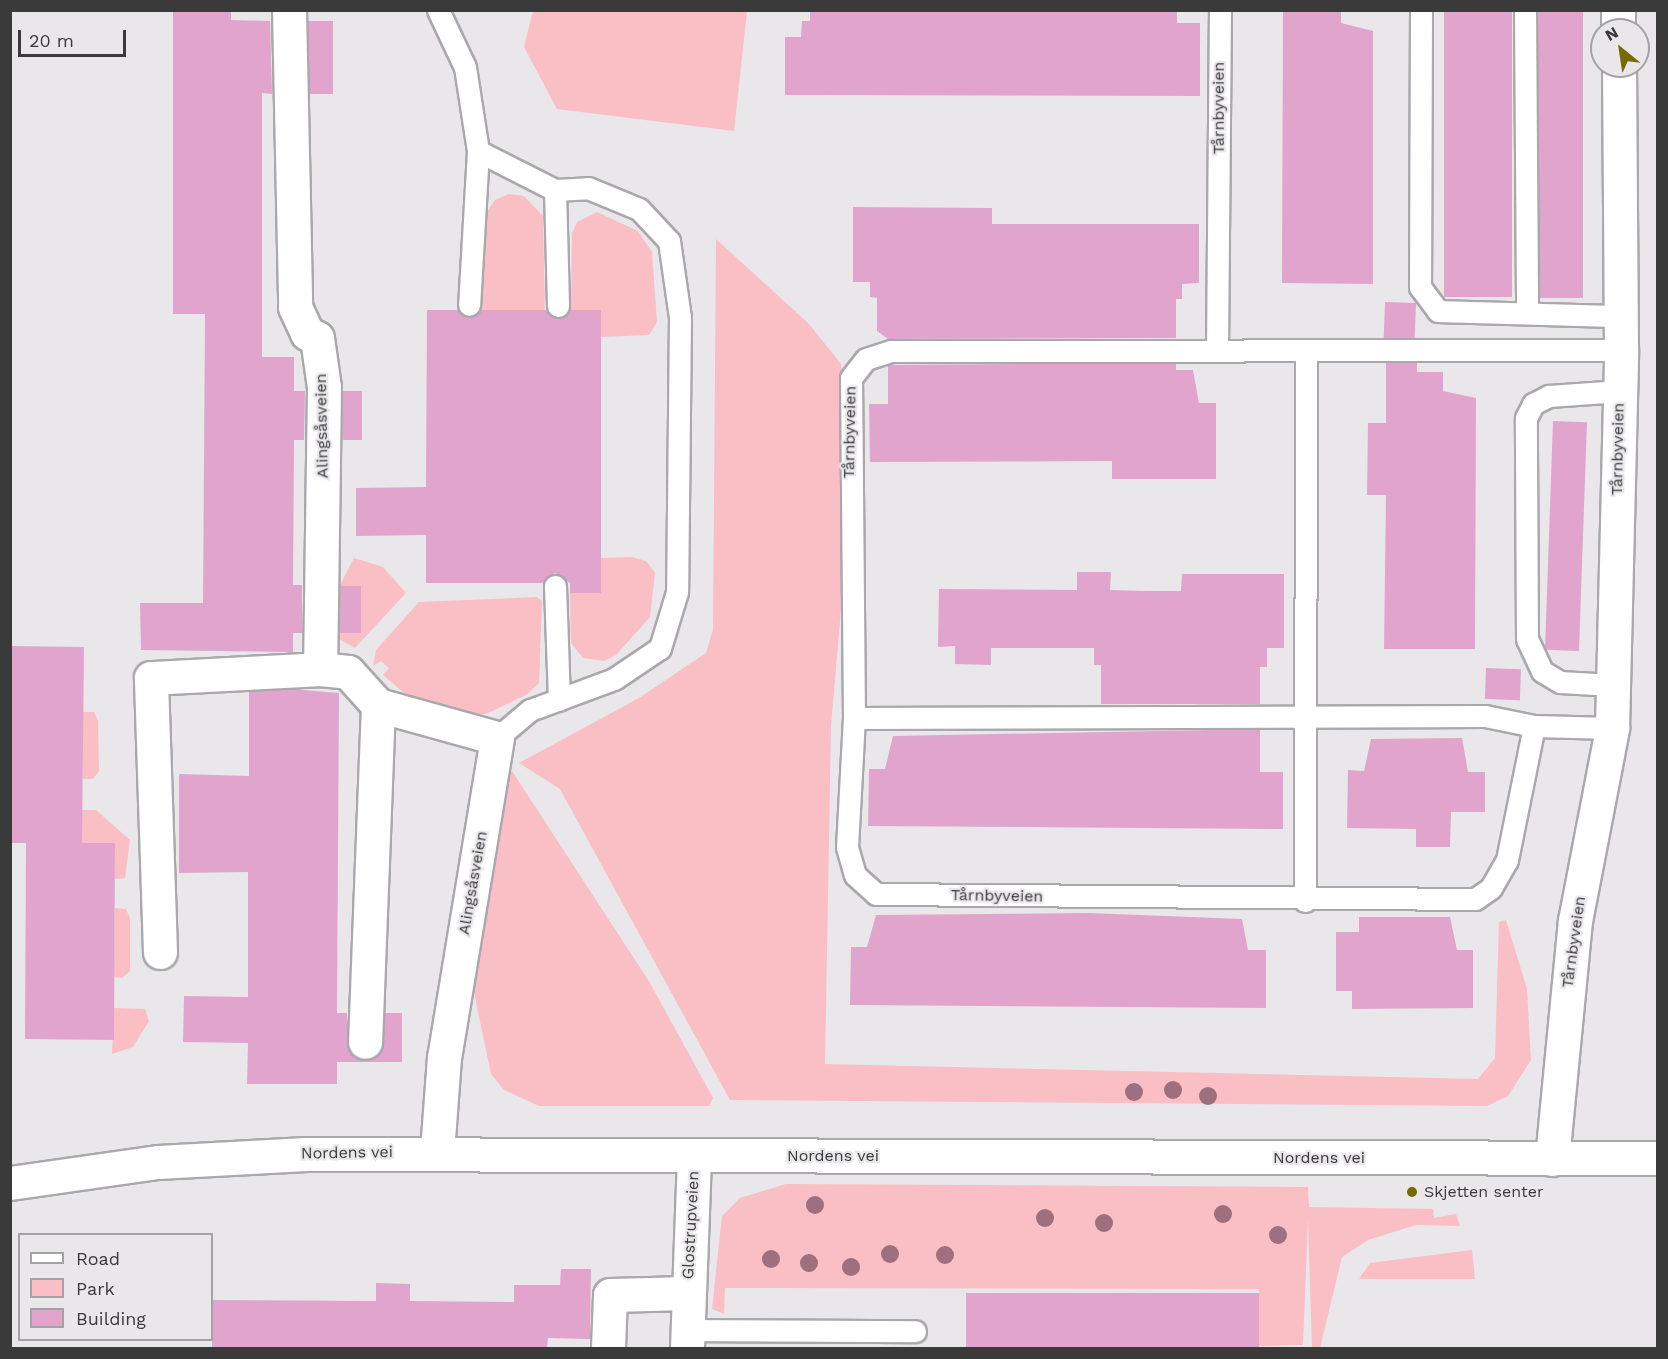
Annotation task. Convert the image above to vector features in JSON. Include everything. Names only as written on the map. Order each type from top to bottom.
[{"type":"street","name":"Alingsåsveien","points":[[289,10],[295,307],[307,333],[317,338],[324,387],[320,669]]},
{"type":"street","name":"Tårnbyveien","points":[[1552,1159],[1575,921],[1612,728],[1621,350],[1619,78]]},
{"type":"street","points":[[160,952],[152,678],[320,669],[348,672],[378,705],[497,738]]},
{"type":"street","points":[[365,1042],[378,705]]},
{"type":"street","name":"Alingsåsveien","points":[[437,1152],[444,1057],[497,738]]},
{"type":"street","name":"Nordens vei","points":[[20,1181],[228,1157],[437,1152],[694,1156],[1658,1158]]},
{"type":"street","name":"Glostrupveien","points":[[687,1339],[694,1156]]},
{"type":"street","name":"Glostrupveien","points":[[608,1348],[610,1295],[688,1293]]},
{"type":"lane","points":[[438,10],[465,67],[478,151],[469,305]]},
{"type":"lane","name":"Tårnbyveien","points":[[1217,350],[1220,10]]},
{"type":"lane","points":[[1421,10],[1420,287],[1438,311],[1621,316]]},
{"type":"lane","points":[[1525,10],[1527,313]]},
{"type":"lane","points":[[478,151],[555,190],[588,188],[639,209],[669,241],[680,317],[677,592],[660,648],[614,680],[530,710],[497,738]]},
{"type":"lane","points":[[555,190],[558,306]]},
{"type":"lane","name":"Tårnbyveien","points":[[1534,726],[1507,860],[1484,895],[1305,901],[876,894],[855,875],[846,847],[854,718],[850,378],[866,359],[891,351],[1621,350]]},
{"type":"lane","points":[[1305,901],[1303,717],[1306,352]]},
{"type":"lane","points":[[1613,685],[1560,682],[1542,671],[1527,639],[1526,418],[1533,404],[1549,396],[1620,391]]},
{"type":"lane","points":[[555,586],[559,700]]},
{"type":"lane","points":[[854,718],[1485,716],[1534,726],[1612,728]]},
{"type":"lane","points":[[687,1339],[915,1331]]},
{"type":"green space","points":[[533,11],[747,11],[734,131],[557,109],[524,47]]},
{"type":"green space","points":[[509,194],[524,196],[543,216],[545,310],[482,310],[484,216],[495,200]]},
{"type":"green space","points":[[597,212],[638,231],[652,252],[657,322],[649,335],[601,337],[601,310],[571,310],[572,233],[577,222]]},
{"type":"green space","points":[[716,239],[809,324],[841,364],[850,504],[831,726],[825,1064],[1478,1079],[1495,1058],[1499,922],[1506,920],[1527,989],[1531,1060],[1508,1096],[1487,1106],[730,1100],[560,789],[519,763],[639,698],[706,653],[713,630]]},
{"type":"green space","points":[[632,557],[646,561],[655,573],[650,617],[616,655],[604,661],[583,658],[571,643],[570,593],[600,593],[601,558]]},
{"type":"green space","points":[[354,558],[383,567],[406,593],[355,648],[337,638],[338,633],[359,633],[359,588],[339,587]]},
{"type":"green space","points":[[537,597],[542,601],[539,683],[526,695],[486,714],[465,715],[411,699],[383,675],[389,668],[381,661],[373,666],[376,650],[419,602]]},
{"type":"green space","points":[[83,712],[94,712],[98,721],[99,771],[93,779],[83,779]]},
{"type":"green space","points":[[512,771],[650,983],[713,1098],[709,1106],[539,1106],[504,1090],[491,1074],[471,978],[507,774]]},
{"type":"green space","points":[[82,810],[96,810],[130,840],[125,878],[115,879],[115,843],[82,843]]},
{"type":"green space","points":[[115,908],[126,909],[130,918],[130,971],[122,978],[114,977]]},
{"type":"green space","points":[[114,1008],[145,1009],[149,1021],[133,1047],[112,1054]]},
{"type":"green space","points":[[786,1184],[1308,1187],[1309,1207],[1433,1209],[1434,1218],[1456,1214],[1460,1226],[1416,1225],[1368,1240],[1342,1257],[1320,1348],[1312,1348],[1308,1219],[1303,1345],[1259,1346],[1259,1289],[725,1288],[724,1314],[712,1309],[722,1216],[740,1198]]},
{"type":"green space","points":[[1472,1250],[1475,1279],[1359,1279],[1370,1263]]},
{"type":"building","points":[[173,10],[231,10],[231,20],[270,21],[272,94],[262,93],[262,357],[294,357],[294,391],[305,391],[304,440],[294,440],[293,585],[302,585],[302,633],[293,633],[293,652],[141,650],[140,603],[203,603],[205,314],[173,314]]},
{"type":"building","points":[[810,10],[1177,10],[1177,23],[1200,23],[1200,96],[785,95],[785,37],[801,37],[802,21],[810,21]]},
{"type":"building","points":[[1283,10],[1341,10],[1341,23],[1373,31],[1373,284],[1282,283]]},
{"type":"building","points":[[1444,10],[1512,10],[1512,297],[1444,297]]},
{"type":"building","points":[[1538,10],[1583,10],[1583,298],[1538,298]]},
{"type":"building","points":[[308,21],[333,21],[333,94],[308,94]]},
{"type":"building","points":[[853,207],[992,208],[992,224],[1199,224],[1199,283],[1182,284],[1182,299],[1176,299],[1176,338],[888,339],[877,331],[877,298],[870,297],[870,282],[853,282]]},
{"type":"building","points":[[1385,302],[1416,303],[1415,339],[1384,338]]},
{"type":"building","points":[[427,310],[457,310],[469,318],[481,310],[546,310],[558,319],[570,310],[601,310],[601,593],[570,593],[570,583],[555,573],[543,583],[426,583],[426,535],[356,536],[356,488],[426,487]]},
{"type":"building","points":[[1176,363],[1176,370],[1193,370],[1199,403],[1216,403],[1216,479],[1112,479],[1112,461],[870,462],[869,404],[888,404],[888,365]]},
{"type":"building","points":[[1386,363],[1417,363],[1417,372],[1443,372],[1443,391],[1476,398],[1475,649],[1384,649],[1386,495],[1367,495],[1368,423],[1386,423]]},
{"type":"building","points":[[343,391],[362,391],[362,440],[343,440]]},
{"type":"building","points":[[1553,421],[1587,422],[1579,651],[1545,650]]},
{"type":"building","points":[[1077,572],[1111,572],[1110,590],[1147,591],[1181,591],[1182,574],[1284,574],[1284,648],[1267,648],[1267,667],[1260,667],[1260,704],[1101,704],[1101,665],[1094,665],[1094,648],[991,648],[991,665],[955,664],[955,646],[938,647],[939,589],[1077,590]]},
{"type":"building","points":[[340,586],[361,586],[361,633],[340,633]]},
{"type":"building","points":[[10,646],[84,647],[82,843],[115,843],[114,1040],[25,1039],[26,843],[10,843]]},
{"type":"building","points":[[1486,668],[1521,669],[1520,700],[1485,699]]},
{"type":"building","points":[[293,689],[339,693],[337,1013],[347,1013],[349,1051],[364,1061],[374,1058],[384,1043],[385,1013],[402,1013],[402,1062],[337,1062],[337,1084],[247,1084],[248,1043],[183,1042],[184,996],[248,997],[248,872],[179,873],[179,774],[249,776],[249,692]]},
{"type":"building","points":[[1260,729],[1260,772],[1283,772],[1283,829],[868,826],[869,769],[885,769],[893,736]]},
{"type":"building","points":[[1462,738],[1468,772],[1485,772],[1485,812],[1451,812],[1450,847],[1416,847],[1416,829],[1347,828],[1348,770],[1364,771],[1371,739]]},
{"type":"building","points":[[1088,913],[1242,919],[1248,950],[1266,950],[1266,1008],[850,1005],[851,947],[867,947],[876,915]]},
{"type":"building","points":[[1359,917],[1450,917],[1457,950],[1473,950],[1473,1008],[1352,1009],[1352,991],[1336,991],[1336,932],[1359,932]]},
{"type":"building","points":[[561,1269],[591,1269],[590,1339],[548,1338],[547,1348],[212,1348],[213,1300],[376,1301],[376,1283],[410,1284],[410,1301],[514,1302],[514,1285],[560,1285]]},
{"type":"building","points":[[966,1293],[1259,1293],[1259,1348],[966,1348]]},
{"type":"place","name":"Skjetten senter","points":[[1412,1192]]}]
